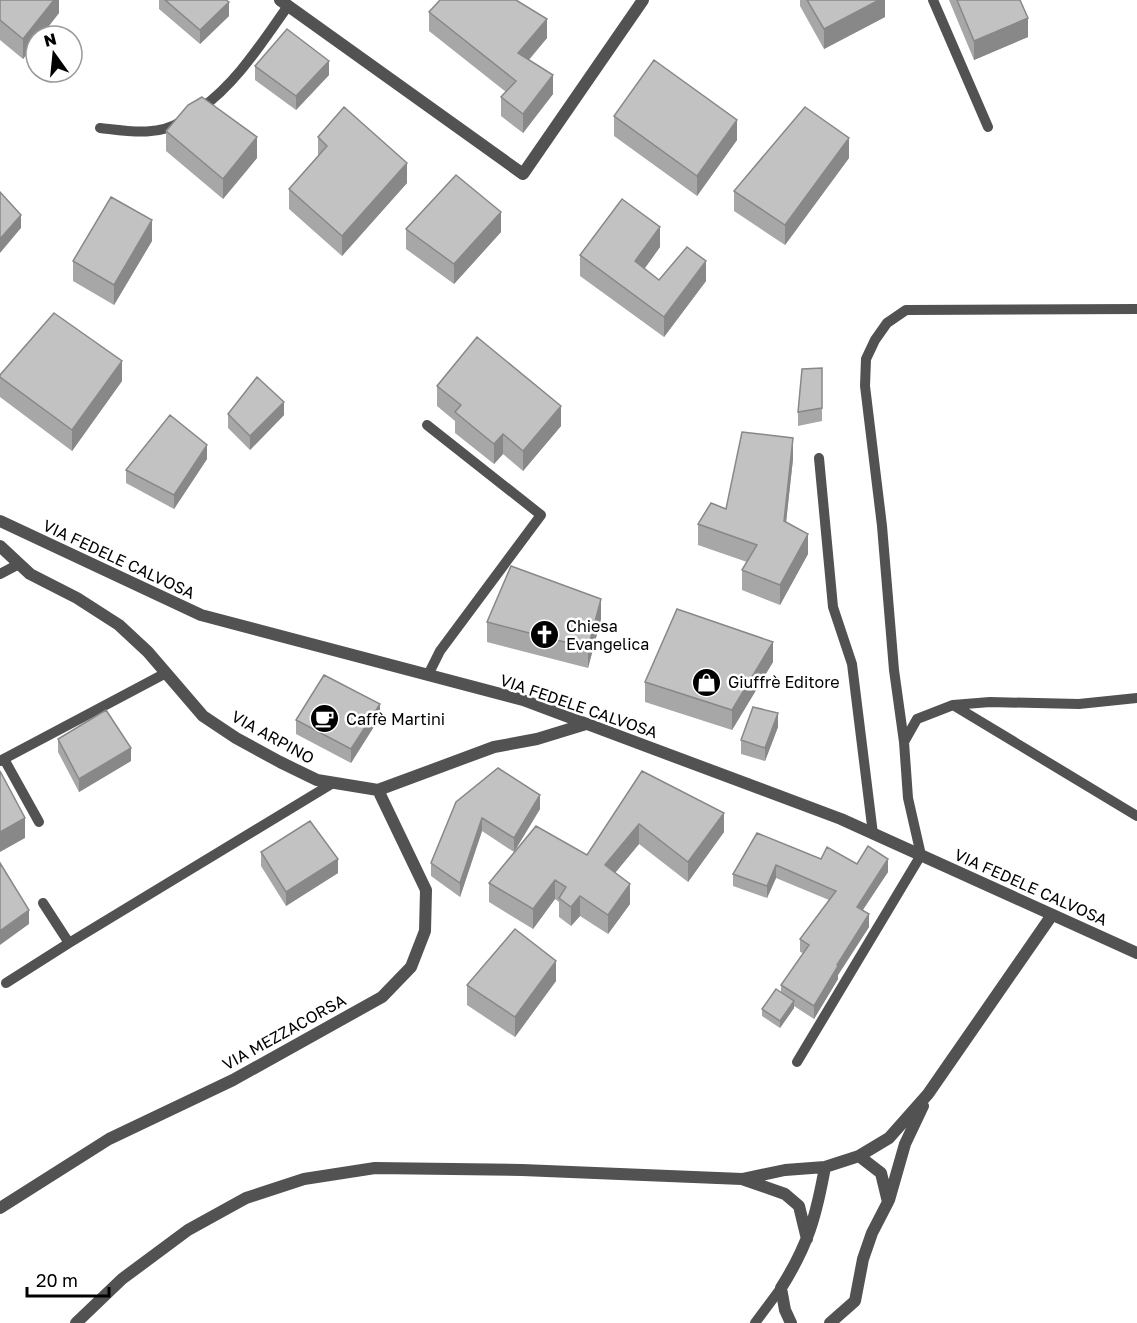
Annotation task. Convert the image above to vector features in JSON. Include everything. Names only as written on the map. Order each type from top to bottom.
[{"type":"street","points":[[284,3],[523,174],[643,0]]},
{"type":"street","name":"VIA FEDELE CALVOSA","points":[[0,521],[201,615],[523,700],[841,819],[1137,953]]},
{"type":"street","name":"VIA ARPINO","points":[[0,546],[30,574],[77,598],[119,625],[148,652],[202,716],[236,738],[317,780],[378,790],[494,747],[537,739],[586,724]]},
{"type":"street","name":"VIA MEZZACORSA","points":[[0,1208],[109,1139],[233,1080],[382,997],[411,967],[425,931],[426,890],[378,790]]},
{"type":"street","points":[[76,1323],[122,1279],[188,1230],[246,1198],[304,1179],[375,1168],[522,1170],[742,1179],[785,1170],[825,1167],[859,1156],[889,1138],[928,1094],[1052,915]]},
{"type":"street","points":[[830,1323],[855,1301],[863,1259],[872,1233],[888,1202],[905,1144],[928,1094]]},
{"type":"street","points":[[859,1156],[881,1173],[888,1202]]},
{"type":"street","points":[[791,1323],[785,1310],[781,1288],[808,1240],[818,1208],[825,1167]]},
{"type":"street","points":[[742,1179],[785,1194],[799,1206],[808,1240]]},
{"type":"lane","points":[[933,0],[988,127]]},
{"type":"lane","points":[[100,128],[145,133],[177,124],[215,98],[245,64],[284,3]]},
{"type":"lane","points":[[797,1062],[921,855],[908,798],[882,526],[865,386],[866,359],[887,323],[906,310],[1137,309]]},
{"type":"lane","points":[[427,425],[541,515],[440,651],[428,675]]},
{"type":"lane","points":[[819,458],[832,607],[852,664],[873,834]]},
{"type":"lane","points":[[0,574],[20,564]]},
{"type":"lane","points":[[39,822],[2,760],[166,674]]},
{"type":"lane","points":[[904,742],[917,719],[953,705],[990,702],[1079,704],[1137,698]]},
{"type":"lane","points":[[953,705],[1137,816]]},
{"type":"lane","points":[[6,983],[333,783]]},
{"type":"lane","points":[[43,903],[69,943]]},
{"type":"lane","points":[[755,1323],[781,1288]]},
{"type":"building","points":[[0,0],[54,0],[35,24],[24,24],[23,39],[0,20]]},
{"type":"building","points":[[165,0],[226,0],[229,2],[200,30]]},
{"type":"building","points":[[440,0],[516,0],[547,19],[518,53],[553,75],[523,114],[501,97],[516,81],[429,12]]},
{"type":"building","points":[[807,0],[879,0],[824,29]]},
{"type":"building","points":[[957,0],[1020,0],[1028,18],[974,41]]},
{"type":"building","points":[[287,29],[329,61],[296,96],[255,66]]},
{"type":"building","points":[[654,60],[737,120],[697,176],[614,116]]},
{"type":"building","points":[[202,97],[257,137],[223,179],[166,131],[188,105]]},
{"type":"building","points":[[344,107],[407,163],[342,236],[289,189],[327,146],[318,137]]},
{"type":"building","points":[[805,107],[849,138],[785,225],[734,191]]},
{"type":"building","points":[[456,175],[501,212],[454,264],[406,229]]},
{"type":"building","points":[[0,192],[21,215],[0,239]]},
{"type":"building","points":[[111,197],[152,220],[114,285],[73,261]]},
{"type":"building","points":[[622,199],[660,227],[635,261],[659,280],[687,247],[706,261],[664,317],[580,255]]},
{"type":"building","points":[[54,313],[122,361],[72,430],[0,377]]},
{"type":"building","points":[[477,337],[561,406],[523,451],[503,434],[494,444],[455,412],[461,405],[437,386]]},
{"type":"building","points":[[822,368],[822,408],[798,412],[802,369]]},
{"type":"building","points":[[257,377],[284,402],[250,436],[228,414]]},
{"type":"building","points":[[170,415],[207,445],[174,495],[126,470]]},
{"type":"building","points":[[742,432],[793,438],[784,521],[808,534],[780,585],[742,570],[757,545],[698,524],[711,503],[726,509]]},
{"type":"building","points":[[511,566],[601,599],[588,648],[487,622]]},
{"type":"building","name":"Giuffrè Editore","points":[[677,609],[773,642],[732,710],[645,682]]},
{"type":"building","points":[[324,675],[380,704],[351,749],[296,720]]},
{"type":"building","points":[[753,707],[778,713],[765,748],[741,740]]},
{"type":"building","points":[[106,710],[131,748],[79,779],[58,739]]},
{"type":"building","points":[[498,768],[540,795],[514,838],[482,818],[460,883],[431,863],[456,802]]},
{"type":"building","points":[[0,771],[25,818],[0,832]]},
{"type":"building","points":[[642,771],[724,813],[688,862],[639,824],[605,865],[630,884],[608,915],[580,896],[571,907],[559,898],[566,887],[555,880],[533,909],[489,883],[536,826],[587,855]]},
{"type":"building","points":[[310,821],[338,859],[286,892],[261,852]]},
{"type":"building","points":[[757,833],[821,859],[827,847],[857,864],[868,846],[888,859],[857,907],[869,914],[814,1006],[781,985],[809,945],[800,939],[836,891],[776,865],[767,886],[733,874]]},
{"type":"building","points":[[0,863],[29,910],[0,931]]},
{"type":"building","points":[[515,929],[556,961],[515,1017],[467,985]]},
{"type":"building","points":[[776,989],[794,1001],[780,1021],[762,1009]]},
{"type":"place","name":"Chiesa Evangelica","points":[[545,635]]},
{"type":"place","name":"Giuffrè Editore","points":[[707,682]]},
{"type":"place","name":"Caffè Martini","points":[[325,719]]}]
